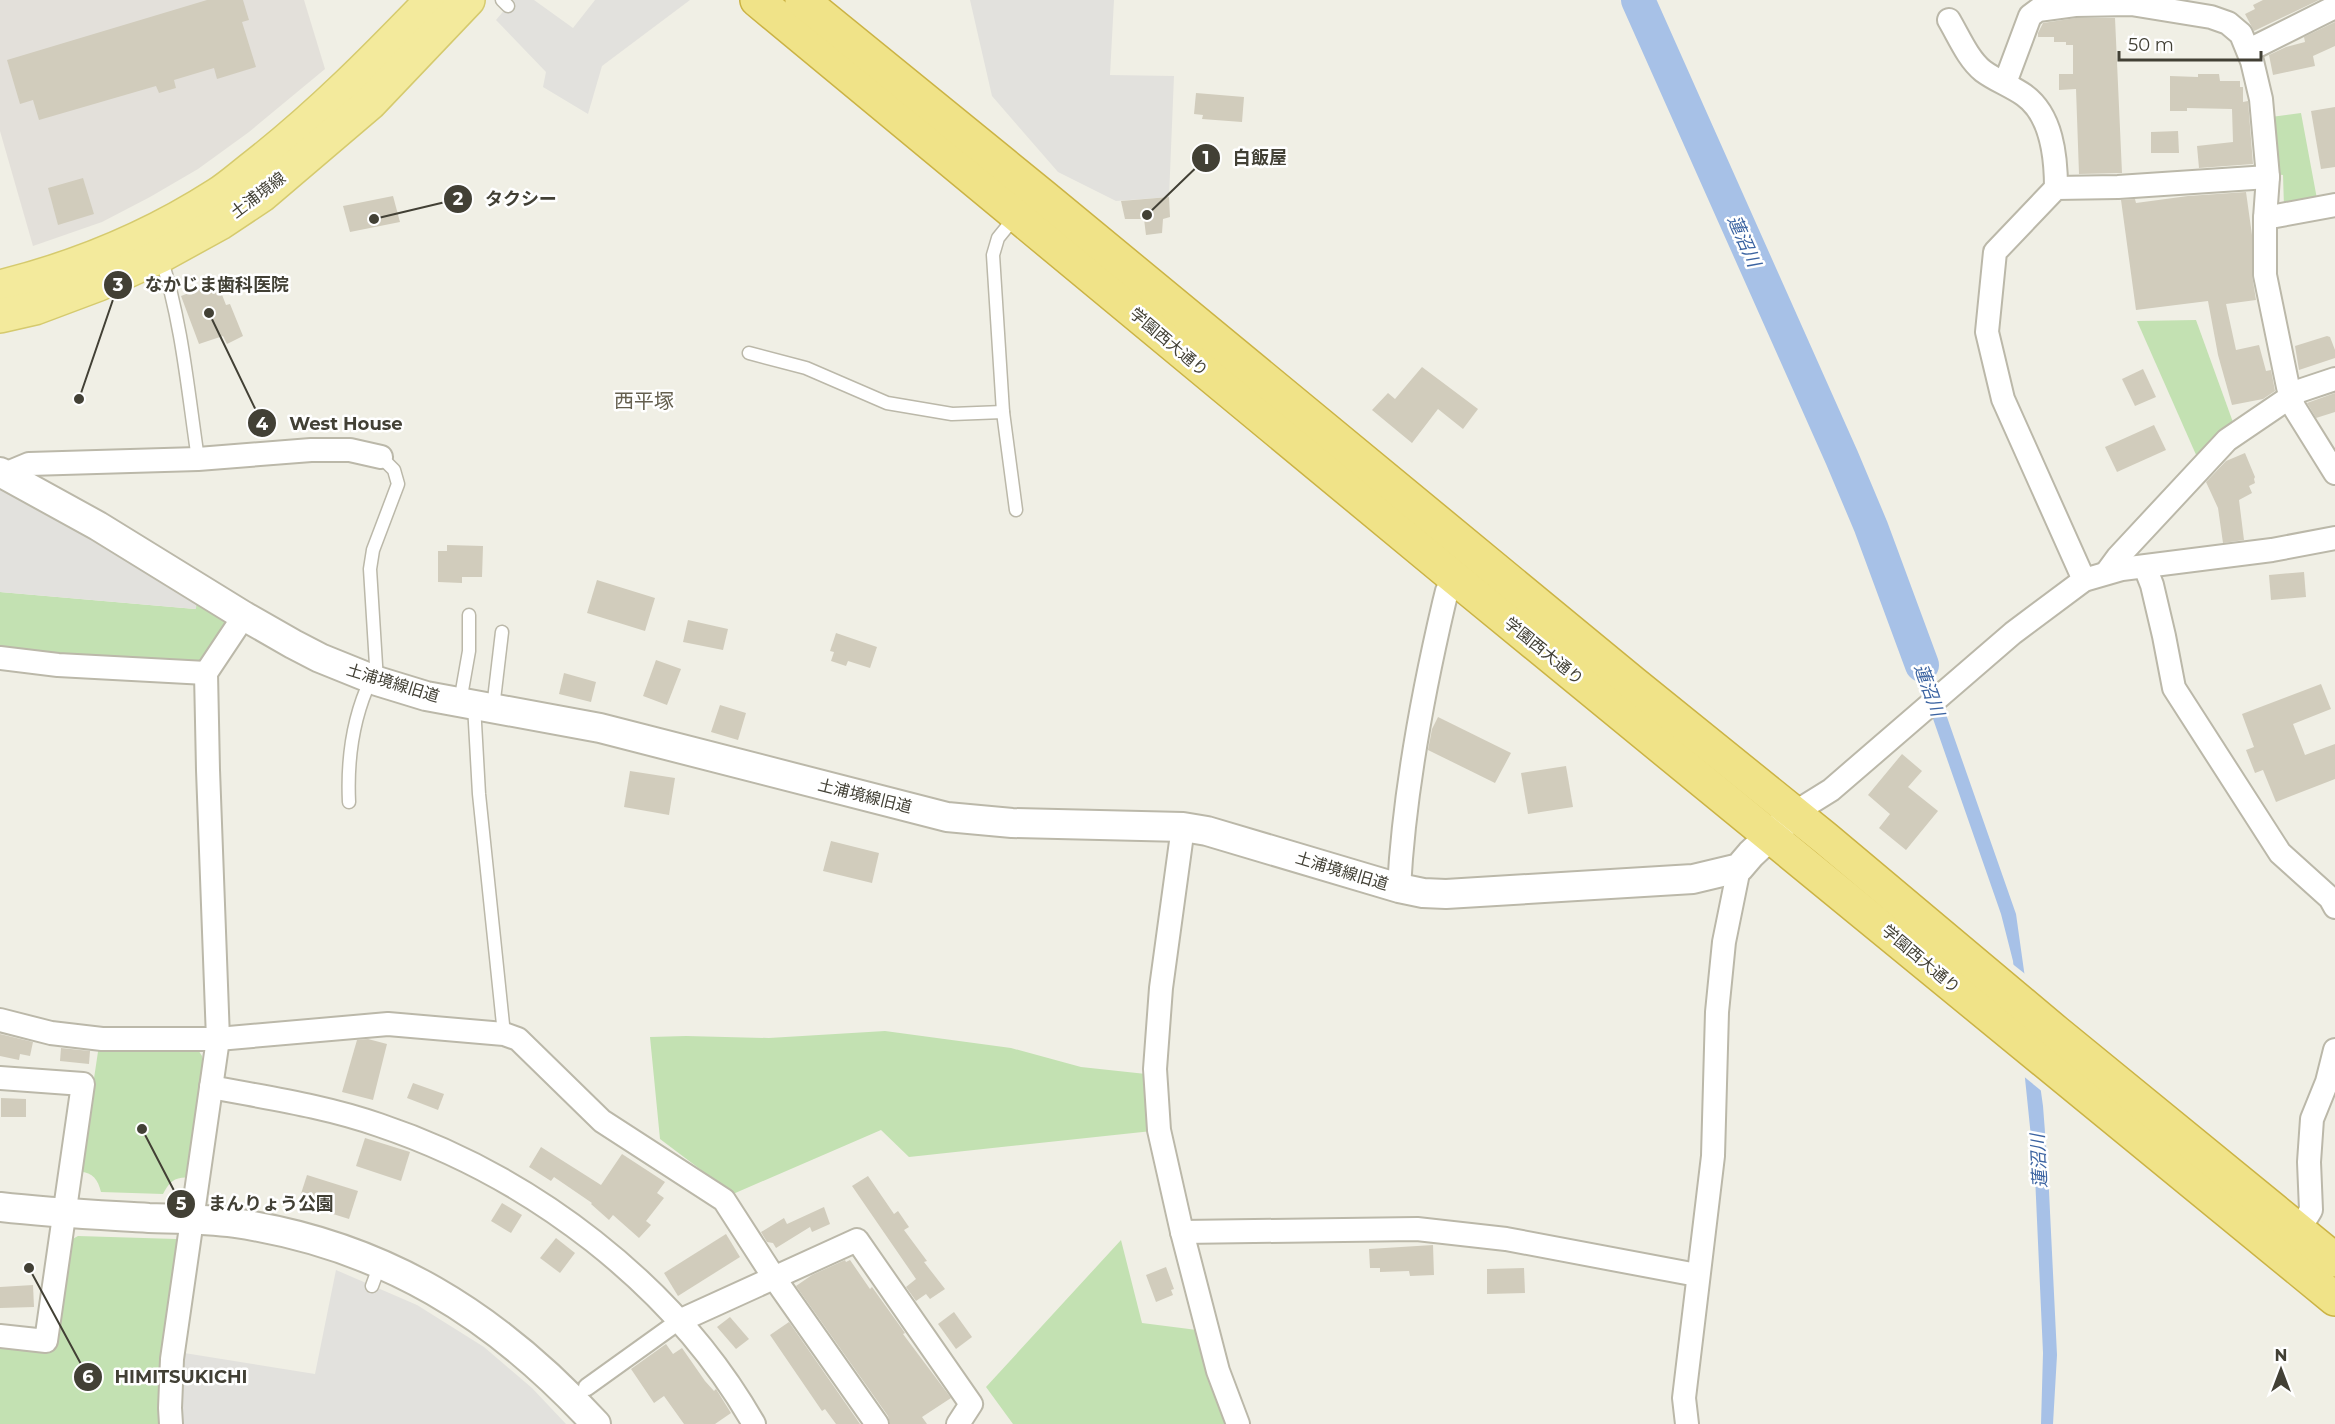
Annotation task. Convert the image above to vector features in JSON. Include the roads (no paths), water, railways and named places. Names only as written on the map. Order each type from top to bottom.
[{"type":"highway","name":"学園西大通り","points":[[757,0],[1455,578],[2335,1299]]},
{"type":"highway","name":"学園西大通り","points":[[802,0],[1794,813],[2056,1032],[2335,1260]]},
{"type":"main road","name":"土浦境線","points":[[0,287],[88,260],[157,230],[218,194],[291,138],[353,81],[432,0]]},
{"type":"main road","name":"土浦境線","points":[[0,316],[35,308],[99,284],[160,256],[220,223],[262,195],[370,103],[468,0]]},
{"type":"street","points":[[2006,83],[2030,16],[2038,10],[2065,6],[2131,4],[2211,17],[2228,23],[2241,34],[2249,50],[2261,99],[2268,177],[2265,274],[2294,407],[2335,473]]},
{"type":"street","points":[[2249,50],[2335,8]]},
{"type":"street","points":[[1949,20],[1972,58],[1983,71],[2026,96],[2039,109],[2056,162],[2056,188],[1995,252],[1987,332],[2003,399],[2084,580]]},
{"type":"street","points":[[2056,188],[2118,187],[2268,177]]},
{"type":"street","points":[[2265,218],[2335,205]]},
{"type":"street","points":[[2107,572],[2118,557],[2227,440],[2299,392],[2335,380]]},
{"type":"street","points":[[3,473],[29,464],[198,459],[311,450],[350,450],[381,458]]},
{"type":"street","name":"土浦境線旧道","points":[[3,473],[128,544],[244,616],[320,658],[374,680],[426,696],[600,728],[947,817],[1012,823],[1183,827],[1207,831],[1399,888],[1423,893],[1446,894],[1693,879],[1739,868]]},
{"type":"street","points":[[1687,1424],[1684,1398],[1713,1156],[1717,1012],[1725,942],[1739,868],[1794,813],[1832,790],[2013,633],[2084,580],[2107,572],[2272,550],[2335,538]]},
{"type":"street","points":[[2145,567],[2157,605],[2174,688],[2280,853],[2330,898],[2335,907]]},
{"type":"street","points":[[1399,888],[1402,843],[1416,742],[1444,603],[1447,591],[1455,578]]},
{"type":"street","points":[[171,1424],[172,1359],[218,1039],[206,673],[244,616]]},
{"type":"street","points":[[0,658],[206,673]]},
{"type":"street","points":[[1183,827],[1161,988],[1155,1069],[1159,1130],[1182,1232],[1218,1371],[1238,1424]]},
{"type":"street","points":[[0,1020],[51,1033],[102,1039],[218,1039],[388,1024],[504,1034],[519,1039],[602,1121],[724,1200],[775,1279],[877,1424]]},
{"type":"street","points":[[2299,1230],[2311,1210],[2309,1162],[2312,1119],[2331,1082],[2335,1050]]},
{"type":"street","points":[[0,1078],[83,1084],[46,1341],[0,1336]]},
{"type":"street","points":[[212,1087],[345,1114],[381,1125],[452,1154],[538,1203],[582,1233],[625,1267],[679,1321],[713,1362],[754,1424]]},
{"type":"street","points":[[0,1207],[233,1223],[268,1229],[343,1250],[376,1275],[433,1289],[500,1333],[533,1360],[596,1424]]},
{"type":"street","points":[[1182,1232],[1417,1229],[1506,1239],[1697,1275]]},
{"type":"street","points":[[587,1387],[679,1321],[857,1240],[971,1404],[958,1424]]},
{"type":"lane","points":[[1016,216],[998,238],[993,255],[1003,412],[1016,510]]},
{"type":"lane","points":[[160,256],[168,279],[180,339],[198,459]]},
{"type":"lane","points":[[749,353],[806,368],[887,403],[952,414],[1003,412]]},
{"type":"lane","points":[[349,802],[347,767],[357,713],[374,680],[370,569],[373,550],[398,484],[394,470],[381,458]]},
{"type":"lane","points":[[469,615],[469,651],[476,705],[479,794],[504,1034]]},
{"type":"lane","points":[[476,705],[502,632]]},
{"type":"water","points":[[1913,620],[2016,914],[2043,1106],[2048,1171],[2057,1355],[2053,1424],[2041,1424],[2043,1353],[2035,1176],[2013,961],[2001,914],[1900,624]]},
{"type":"waterway","name":"蓮沼川","points":[[1638,0],[1842,458],[1871,527],[1922,665]]},
{"type":"place","name":"白飯屋","points":[[1147,215]]},
{"type":"place","name":"タクシー","points":[[374,219]]},
{"type":"place","name":"West House","points":[[209,313]]},
{"type":"place","name":"なかじま歯科医院","points":[[79,399]]},
{"type":"place","name":"まんりょう公園","points":[[142,1129]]},
{"type":"place","name":"HIMITSUKICHI","points":[[29,1268]]},
{"type":"district","name":"西平塚","points":[[644,401]]}]
